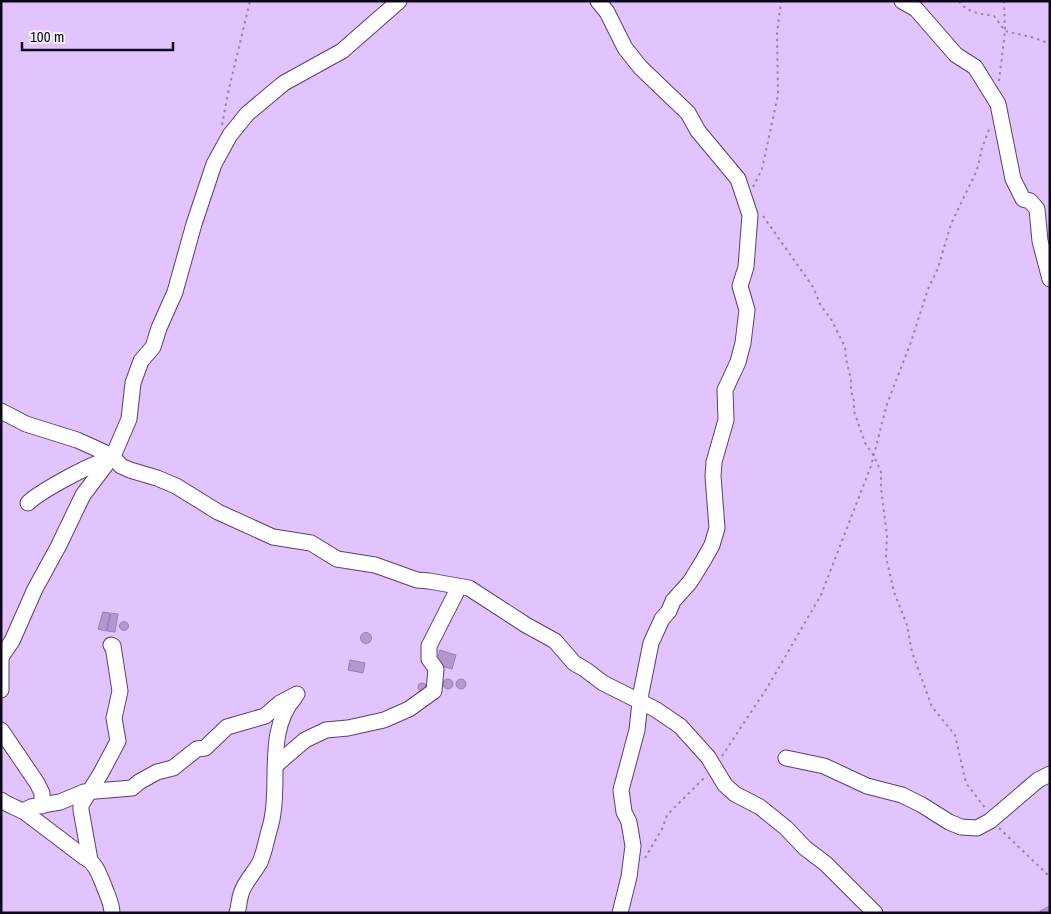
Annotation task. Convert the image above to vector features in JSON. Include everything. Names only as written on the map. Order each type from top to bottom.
[{"type":"street","points":[[1,690],[1,657],[12,641],[35,589],[83,495],[110,458],[129,419],[133,383],[140,362],[153,346],[158,328],[175,292],[194,224],[214,164],[230,135],[247,114],[284,83],[342,51],[399,1]]},
{"type":"street","points":[[598,1],[607,12],[625,48],[640,67],[688,113],[698,131],[738,179],[750,216],[747,260],[740,286],[746,310],[743,343],[738,362],[725,390],[726,420],[714,462],[713,476],[717,528],[712,545],[704,561],[662,618],[654,633],[646,661],[636,730],[621,790],[624,812],[629,822],[633,846],[629,877],[620,913]]},
{"type":"street","points":[[902,1],[916,9],[956,55],[975,67],[995,98],[998,104],[1013,179],[1023,199],[1030,201],[1037,209],[1040,241],[1050,279]]},
{"type":"street","points":[[1,411],[26,424],[77,440],[130,470],[176,486],[218,512],[273,536],[311,543],[337,559],[375,565],[417,580],[447,584],[459,588],[469,588],[526,625],[555,641],[574,663],[602,683],[655,709],[680,726],[708,757],[725,785],[735,794],[760,807],[786,828],[805,848],[826,864],[875,913]]},
{"type":"street","points":[[28,503],[57,484],[110,458]]},
{"type":"street","points":[[276,764],[305,740],[326,730],[348,728],[384,720],[409,709],[434,691],[436,669],[429,659],[429,646],[459,588]]},
{"type":"street","points":[[90,860],[81,805],[101,774],[118,741],[114,718],[120,691],[113,646],[111,645]]},
{"type":"street","points":[[23,811],[60,802],[89,791],[132,788],[157,772],[173,768],[197,748],[204,748],[227,727],[265,716],[280,703],[297,694],[290,703],[278,732],[276,783],[270,830],[259,864],[241,894],[236,913]]},
{"type":"street","points":[[1,730],[37,783],[42,793],[42,806]]},
{"type":"street","points":[[786,758],[824,766],[867,786],[902,795],[961,827],[976,828],[990,821],[1038,780],[1050,774]]},
{"type":"street","points":[[1,800],[23,811],[90,860],[98,871],[109,896],[112,913]]},
{"type":"path","points":[[222,150],[222,123],[250,1]]},
{"type":"path","points":[[751,191],[762,169],[778,95],[777,34],[781,1]]},
{"type":"path","points":[[959,1],[964,8],[994,16],[1005,31],[1035,38],[1050,44]]},
{"type":"path","points":[[995,98],[1005,31],[1004,1]]},
{"type":"path","points":[[629,877],[641,864],[662,829],[667,815],[715,767],[768,688],[821,595],[874,456],[887,404],[911,342],[928,289],[938,268],[951,224],[977,170],[991,123]]},
{"type":"path","points":[[761,212],[775,235],[813,287],[821,306],[831,320],[845,347],[854,400],[854,411],[865,444],[874,456],[881,472],[887,536],[886,557],[894,592],[907,625],[912,652],[932,707],[955,735],[966,783],[987,812]]},
{"type":"path","points":[[997,826],[1002,833],[1050,877]]},
{"type":"building","points":[[103,612],[110,613],[106,631],[98,629]]},
{"type":"building","points":[[111,613],[118,614],[115,632],[107,631]]},
{"type":"building","points":[[124,621],[129,626],[124,631],[119,626]]},
{"type":"building","points":[[364,633],[368,633],[371,638],[370,642],[364,643],[361,640],[361,636]]},
{"type":"building","points":[[440,650],[456,655],[452,669],[436,664]]},
{"type":"building","points":[[350,660],[365,663],[363,673],[348,670]]},
{"type":"building","points":[[446,679],[450,679],[453,684],[452,688],[446,689],[443,686],[443,682]]},
{"type":"building","points":[[461,679],[466,684],[461,689],[456,684]]},
{"type":"building","points":[[422,683],[426,687],[422,691],[418,687]]},
{"type":"building","points":[[1050,906],[1050,913],[1040,913],[1040,911]]}]
